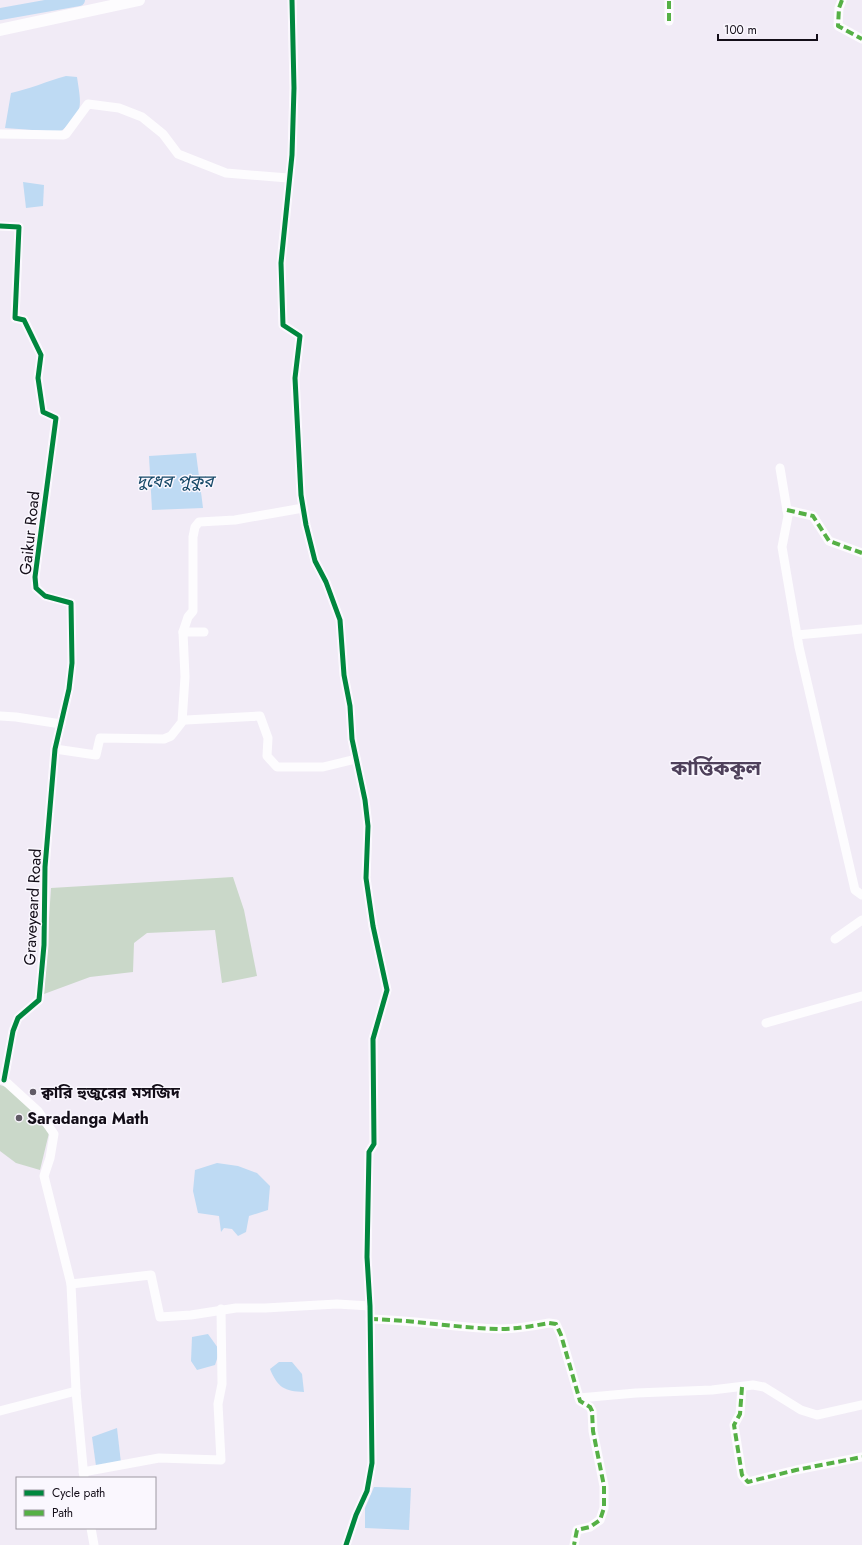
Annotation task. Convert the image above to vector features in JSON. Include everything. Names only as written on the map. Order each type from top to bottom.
[{"type":"main road","points":[[0,30],[139,0]]},
{"type":"street","points":[[292,0],[294,88],[292,155],[288,178],[281,262],[283,325],[300,336],[295,378],[303,508],[315,561],[326,582],[340,620],[344,675],[350,706],[352,739],[365,800],[368,826],[366,878],[373,926],[387,990],[373,1039],[374,1144],[369,1152],[367,1257],[370,1306],[372,1463],[367,1491],[356,1514],[346,1545]]},
{"type":"street","points":[[669,0],[669,21]]},
{"type":"street","points":[[842,0],[839,8],[838,26],[862,38]]},
{"type":"street","points":[[0,134],[64,135],[88,104],[119,108],[142,117],[163,134],[178,154],[226,173],[288,178]]},
{"type":"street","name":"Gaikur Road","points":[[0,226],[19,227],[15,318],[24,320],[41,355],[38,378],[43,412],[56,418],[35,572],[36,588],[45,596],[71,603],[72,663],[69,689],[61,724]]},
{"type":"street","points":[[780,468],[788,516],[782,547],[797,635],[854,890],[862,895]]},
{"type":"street","points":[[56,750],[96,754],[100,738],[164,739],[171,736],[182,722],[185,677],[184,632],[188,617],[193,611],[193,537],[195,527],[199,522],[235,520],[303,508]]},
{"type":"street","points":[[787,510],[812,516],[829,541],[862,553]]},
{"type":"street","points":[[797,635],[862,629]]},
{"type":"street","points":[[184,632],[204,632]]},
{"type":"street","points":[[0,716],[61,724]]},
{"type":"street","points":[[186,720],[260,716],[268,738],[267,756],[277,766],[323,768],[356,759]]},
{"type":"street","name":"Graveyeard Road","points":[[2,1079],[13,1031],[18,1018],[39,1000],[44,945],[45,867],[56,750],[61,724]]},
{"type":"street","points":[[835,939],[862,920]]},
{"type":"street","points":[[766,1023],[862,996]]},
{"type":"street","points":[[2,1079],[38,1110],[54,1134],[50,1158],[44,1176],[71,1284],[76,1391],[84,1475],[159,1458],[221,1460],[218,1404],[222,1384],[221,1310]]},
{"type":"street","points":[[71,1284],[151,1275],[160,1318],[221,1310],[322,1304],[370,1306]]},
{"type":"street","points":[[370,1320],[403,1320],[454,1326],[501,1329],[549,1322],[556,1324],[561,1335],[580,1401],[590,1407],[592,1411],[593,1431],[604,1486],[604,1508],[600,1520],[590,1527],[577,1530],[574,1545]]},
{"type":"street","points":[[579,1398],[636,1393],[712,1390],[753,1385],[764,1388],[801,1410],[817,1415],[862,1405]]},
{"type":"street","points":[[742,1386],[740,1414],[734,1425],[742,1475],[748,1482],[796,1470],[862,1458]]},
{"type":"street","points":[[0,1411],[76,1391]]},
{"type":"street","points":[[91,1529],[94,1545]]},
{"type":"green space","points":[[233,877],[244,910],[257,976],[222,983],[215,930],[147,933],[134,943],[133,972],[90,977],[44,994],[51,888]]},
{"type":"green space","name":"Saradanga Math","points":[[0,1085],[15,1092],[22,1098],[34,1111],[49,1133],[40,1170],[16,1163],[0,1151]]},
{"type":"water","points":[[66,76],[77,77],[80,102],[74,119],[60,132],[5,128],[11,93]]},
{"type":"water","points":[[23,182],[44,185],[43,206],[26,208]]},
{"type":"water","name":"দুধের পুকুর","points":[[196,453],[203,508],[152,510],[149,456]]},
{"type":"water","points":[[217,1163],[238,1166],[257,1173],[270,1186],[268,1210],[249,1216],[246,1232],[238,1236],[232,1229],[224,1228],[221,1232],[219,1216],[198,1213],[193,1191],[195,1170]]},
{"type":"water","points":[[208,1334],[218,1348],[218,1356],[215,1365],[197,1370],[191,1361],[192,1337]]},
{"type":"water","points":[[279,1362],[292,1362],[302,1374],[304,1392],[291,1391],[279,1384],[270,1369]]},
{"type":"water","points":[[117,1428],[121,1463],[96,1466],[92,1437]]},
{"type":"water","points":[[374,1487],[411,1488],[409,1530],[365,1528],[365,1508]]},
{"type":"waterway","points":[[0,14],[79,0]]},
{"type":"marked path","points":[[669,0],[669,21]]},
{"type":"marked path","points":[[842,0],[839,8],[838,26],[862,39]]},
{"type":"marked path","points":[[787,510],[813,516],[829,541],[862,553]]},
{"type":"marked path","points":[[370,1319],[500,1329],[549,1323],[556,1324],[561,1335],[580,1401],[590,1407],[592,1411],[593,1431],[604,1486],[604,1508],[600,1520],[590,1527],[577,1530],[574,1545]]},
{"type":"marked path","points":[[742,1387],[740,1414],[734,1425],[742,1475],[748,1482],[796,1470],[862,1457]]},
{"type":"cycle path","points":[[292,0],[294,88],[292,155],[281,263],[283,325],[300,336],[295,378],[301,495],[306,525],[315,561],[326,582],[340,620],[344,675],[350,706],[352,739],[365,800],[368,826],[366,878],[373,926],[387,990],[373,1039],[374,1144],[369,1152],[367,1257],[370,1306],[372,1463],[367,1491],[356,1515],[346,1545]]},
{"type":"cycle path","points":[[0,226],[19,227],[15,318],[24,320],[41,355],[38,378],[43,412],[56,418],[35,577],[36,588],[45,596],[71,603],[72,663],[69,689],[55,749],[45,867],[44,945],[39,1000],[18,1018],[13,1031],[4,1080]]},
{"type":"place","name":"ক্বারি হুজুরের মসজিদ","points":[[33,1092]]},
{"type":"place","name":"Saradanga Math","points":[[19,1118]]},
{"type":"district","name":"কার্ত্তিককূল","points":[[716,768]]}]
